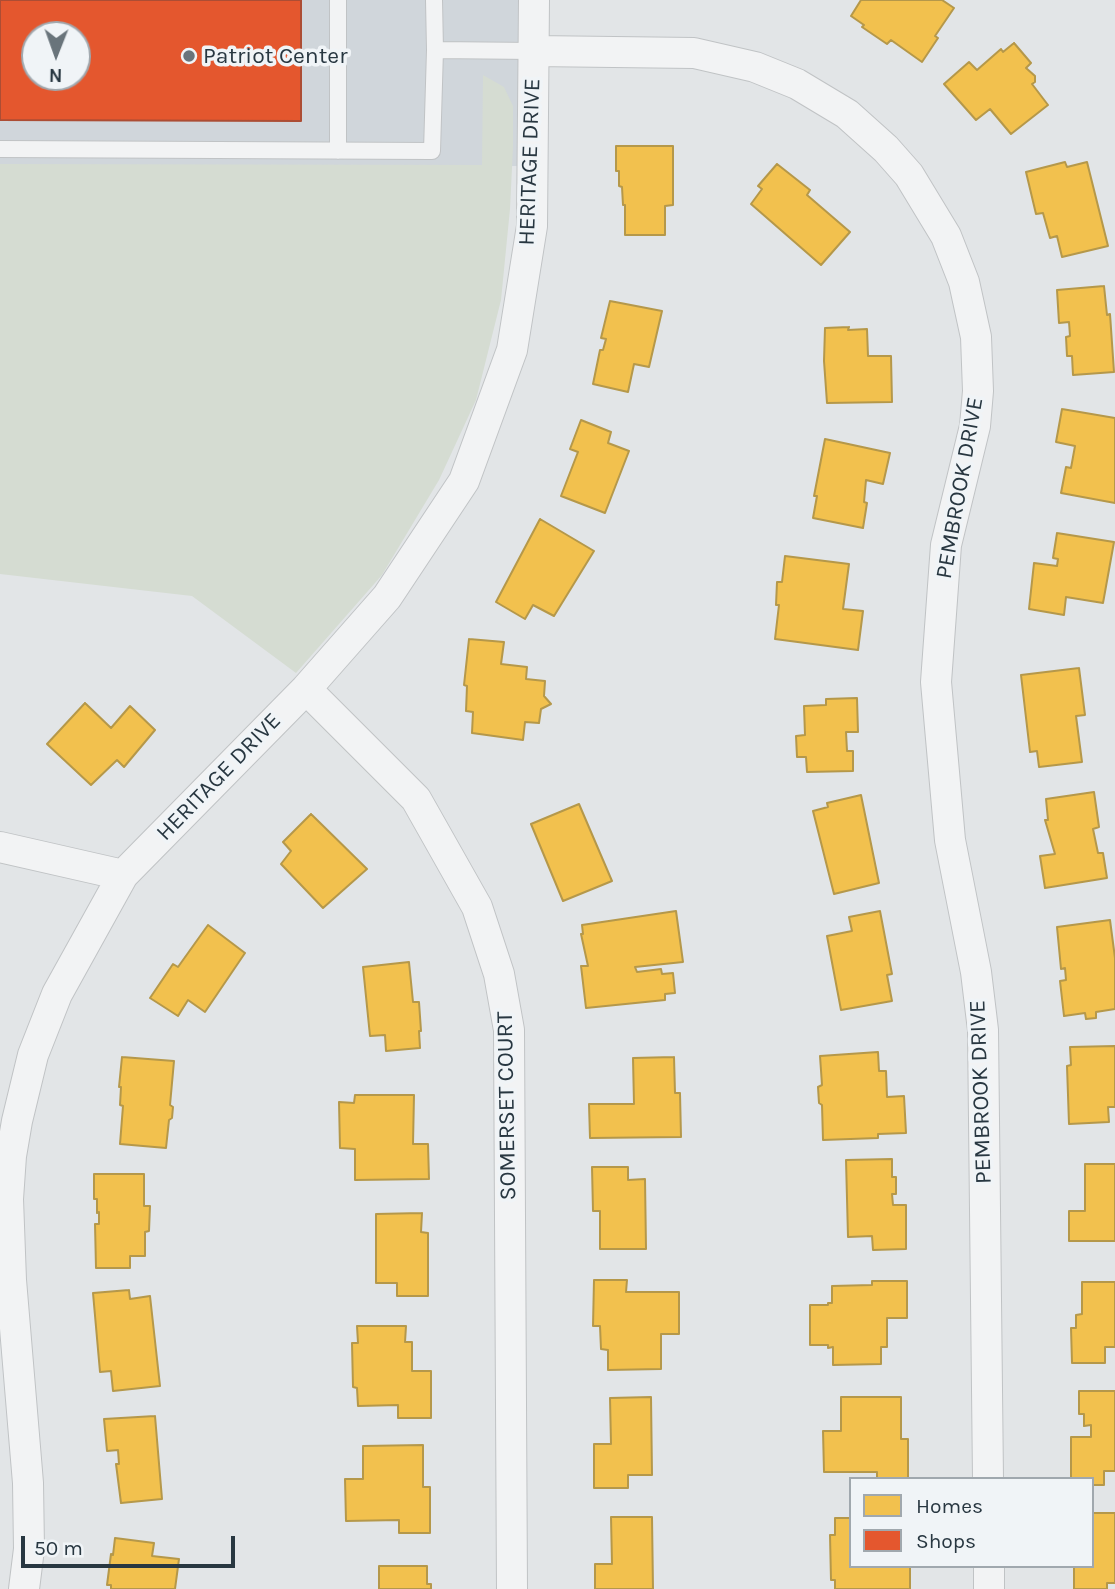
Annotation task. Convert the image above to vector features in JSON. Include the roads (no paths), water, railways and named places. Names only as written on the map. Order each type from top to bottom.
[{"type":"street","name":"HERITAGE DRIVE","points":[[24,1589],[29,1549],[28,1483],[7,1320],[8,1199],[11,1156],[23,1094],[41,1031],[57,994],[123,875],[306,689],[387,597],[464,481],[512,350],[532,226],[534,0]]},
{"type":"street","name":"PEMBROOK DRIVE","points":[[534,51],[694,53],[755,67],[797,84],[847,114],[886,149],[909,175],[946,236],[964,282],[976,337],[978,391],[975,426],[946,545],[936,682],[950,840],[983,1030],[988,1477]]},
{"type":"street","name":"SOMERSET COURT","points":[[306,689],[416,799],[478,907],[499,974],[509,1030],[512,1589]]},
{"type":"street","points":[[0,847],[123,875]]},
{"type":"street","points":[[989,1568],[989,1589]]},
{"type":"lane","points":[[338,0],[338,151]]},
{"type":"lane","points":[[0,149],[432,151],[434,0]]},
{"type":"lane","points":[[435,50],[534,51]]},
{"type":"place","name":"Patriot Center","points":[[189,56]]}]
